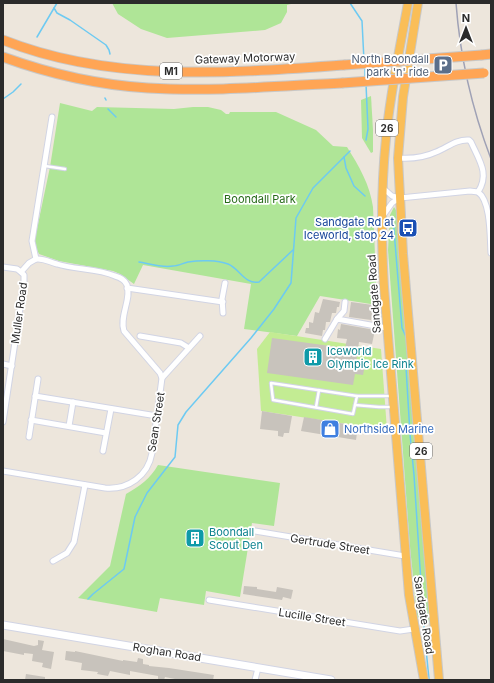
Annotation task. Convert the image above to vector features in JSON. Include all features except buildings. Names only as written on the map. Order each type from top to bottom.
[{"type":"highway","name":"Sandgate Road","points":[[408,3],[386,137],[381,218],[387,328],[409,595],[421,678]]},
{"type":"highway","name":"Sandgate Road","points":[[418,3],[403,97],[398,158],[439,680]]},
{"type":"highway","name":"Gateway Motorway","points":[[3,40],[37,51],[90,64],[153,71],[247,71],[487,55]]},
{"type":"highway","name":"M1","points":[[3,57],[41,70],[82,80],[148,88],[214,90],[488,73]]},
{"type":"main road","name":"Roghan Road","points":[[3,625],[331,680]]},
{"type":"street","points":[[52,117],[32,241],[36,259],[43,259],[60,265],[111,274],[123,280],[127,288],[222,302]]},
{"type":"street","points":[[398,158],[420,158],[438,152],[453,143],[469,140],[484,174],[483,183],[478,192]]},
{"type":"street","points":[[382,187],[392,196],[400,198],[470,191],[478,192],[489,207],[491,253]]},
{"type":"street","points":[[381,218],[392,203],[400,198]]},
{"type":"street","name":"Muller Road","points":[[3,422],[24,282],[24,275],[21,272],[29,263],[36,259]]},
{"type":"street","points":[[3,267],[21,272]]},
{"type":"street","points":[[223,313],[222,302],[225,283]]},
{"type":"street","name":"Sean Street","points":[[3,471],[105,488],[116,488],[127,485],[138,479],[146,469],[150,459],[162,378],[160,373],[124,331],[123,326],[127,288]]},
{"type":"street","points":[[325,339],[336,319],[344,311],[346,302]]},
{"type":"street","points":[[336,319],[387,328]]},
{"type":"street","points":[[140,336],[181,343],[189,348]]},
{"type":"street","points":[[162,378],[200,336]]},
{"type":"street","points":[[3,364],[12,366]]},
{"type":"street","points":[[29,437],[38,379]]},
{"type":"street","points":[[35,396],[157,416]]},
{"type":"street","points":[[69,426],[73,402]]},
{"type":"street","points":[[103,450],[111,408]]},
{"type":"street","points":[[31,420],[106,432]]},
{"type":"street","points":[[53,561],[67,553],[74,542],[85,484]]},
{"type":"street","name":"Gertrude Street","points":[[255,531],[406,556]]},
{"type":"street","name":"Lucille Street","points":[[209,600],[400,631],[414,629]]},
{"type":"street","points":[[255,680],[258,668]]},
{"type":"lane","points":[[45,166],[65,169]]},
{"type":"lane","points":[[357,396],[353,414],[273,400],[271,383],[357,396],[393,396]]},
{"type":"lane","points":[[316,407],[319,390]]},
{"type":"lane","points":[[355,405],[379,407],[394,406]]},
{"type":"green space","points":[[112,3],[295,3],[287,5],[287,12],[281,23],[265,30],[167,38],[141,29],[118,14]]},
{"type":"green space","points":[[371,96],[373,152],[371,153],[362,138],[361,100]]},
{"type":"green space","name":"Boondall Park","points":[[60,103],[92,111],[97,107],[174,109],[208,107],[221,110],[226,114],[229,114],[230,112],[276,112],[316,130],[333,146],[347,147],[356,161],[372,199],[377,305],[320,296],[297,336],[244,329],[251,284],[143,265],[134,284],[113,271],[59,261],[39,254],[34,243],[50,167]]},
{"type":"green space","points":[[394,207],[399,215],[432,615],[429,622],[421,622],[417,615],[410,547],[388,250],[390,215]]},
{"type":"green space","points":[[270,332],[381,349],[387,430],[261,411],[257,349]]},
{"type":"green space","points":[[158,465],[280,483],[274,526],[252,523],[240,597],[206,591],[204,605],[160,598],[157,612],[78,598],[110,566],[126,494],[144,482]]},
{"type":"waterway","points":[[37,37],[57,3]]},
{"type":"waterway","points":[[350,3],[362,21],[364,61]]},
{"type":"waterway","points":[[54,8],[57,13],[70,20],[106,45],[110,54]]},
{"type":"waterway","points":[[365,67],[365,79]]},
{"type":"waterway","points":[[3,99],[21,84]]},
{"type":"waterway","points":[[366,84],[368,129],[366,140]]},
{"type":"waterway","points":[[108,109],[116,117]]},
{"type":"waterway","points":[[88,599],[124,569],[135,517],[147,493],[175,457],[178,425],[186,412],[251,338],[274,309],[291,283],[296,218],[313,188],[350,151]]},
{"type":"waterway","points":[[344,157],[346,168],[354,186],[365,196]]},
{"type":"waterway","points":[[393,218],[402,328],[407,339]]},
{"type":"waterway","points":[[139,262],[156,266],[175,266],[193,261],[219,262],[232,266],[246,279],[259,282],[293,250]]},
{"type":"waterway","points":[[407,342],[408,360],[406,367],[410,434],[429,679]]},
{"type":"railway","points":[[456,3],[460,43],[468,82],[478,121],[491,159]]},
{"type":"place","name":"North Boondall park 'n' ride","points":[[443,65]]},
{"type":"place","name":"Sandgate Rd at Iceworld, stop 24","points":[[408,228]]},
{"type":"place","name":"Iceworld Olympic Ice Rink","points":[[313,357]]},
{"type":"place","name":"Northside Marine","points":[[330,429]]},
{"type":"place","name":"Boondall Scout Den","points":[[195,538]]}]
